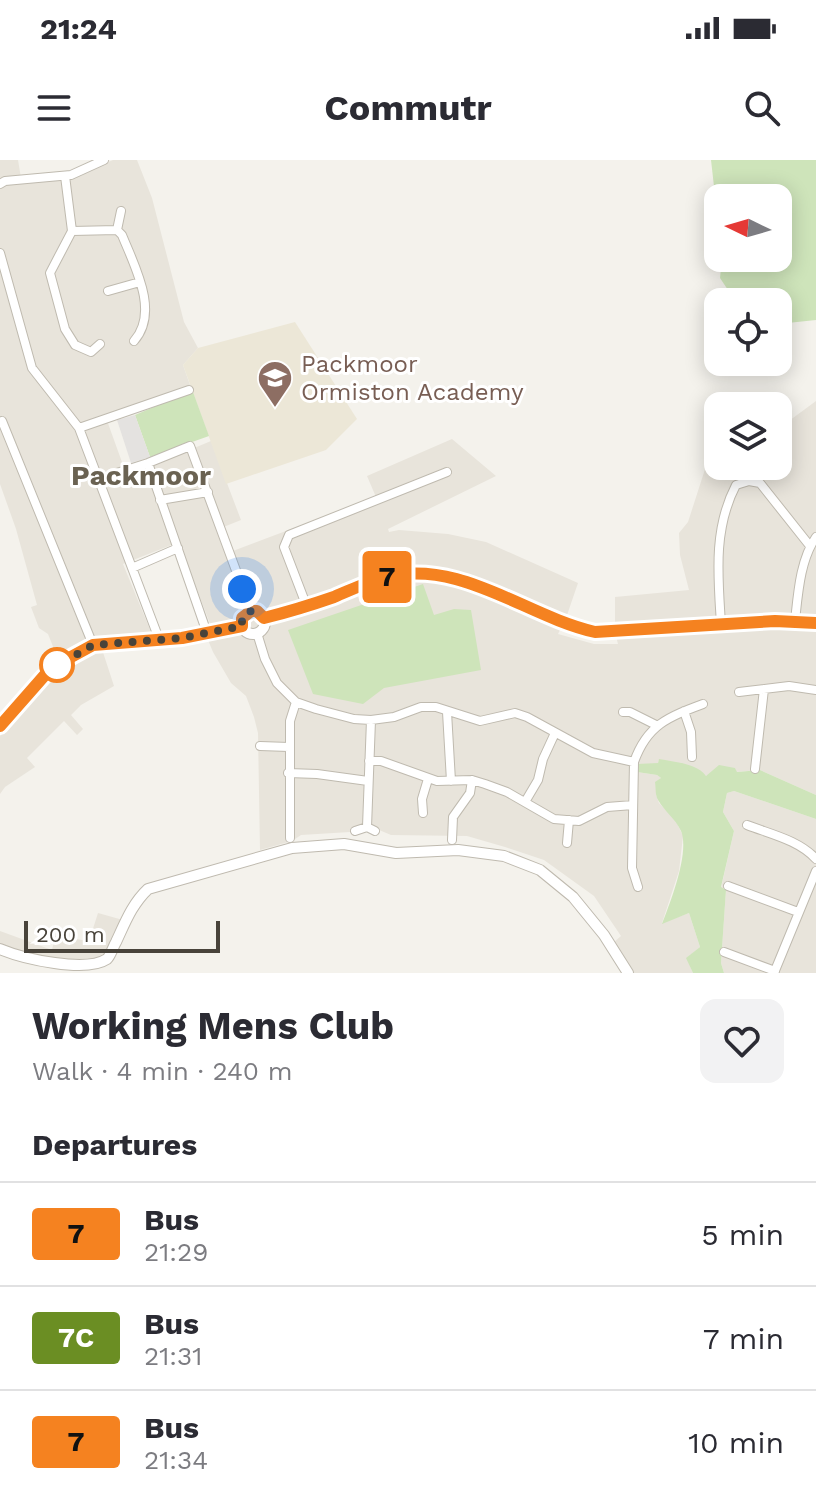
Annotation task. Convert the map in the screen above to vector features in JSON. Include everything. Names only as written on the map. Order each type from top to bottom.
[{"type":"street","points":[[0,184],[71,175],[104,160]]},
{"type":"street","points":[[65,176],[72,231],[50,273],[65,329],[75,345],[91,352],[100,344]]},
{"type":"street","points":[[117,230],[121,211]]},
{"type":"street","points":[[72,231],[117,230],[122,235],[140,282],[145,313],[142,332],[134,341]]},
{"type":"street","points":[[0,253],[32,368],[79,428],[159,639]]},
{"type":"street","points":[[108,291],[140,282]]},
{"type":"street","points":[[79,428],[189,390]]},
{"type":"street","points":[[4,420],[93,645]]},
{"type":"street","points":[[98,479],[190,446],[251,611]]},
{"type":"street","points":[[143,463],[160,500],[207,633]]},
{"type":"street","points":[[307,607],[284,547],[289,535],[447,472]]},
{"type":"street","points":[[721,624],[717,552],[725,505],[736,485],[749,481],[760,483],[810,546]]},
{"type":"street","points":[[160,500],[208,492]]},
{"type":"street","points":[[795,621],[799,587],[810,546],[816,537]]},
{"type":"street","points":[[132,568],[178,548]]},
{"type":"street","points":[[264,618],[307,607],[386,577],[422,574],[499,593],[575,627],[595,632],[721,624],[816,623]]},
{"type":"street","points":[[251,611],[257,611],[264,618],[263,629],[257,633],[247,632],[242,626],[242,618],[251,611]]},
{"type":"street","points":[[0,726],[44,676],[93,645],[182,638],[242,626]]},
{"type":"street","points":[[257,633],[277,683],[296,702],[354,719],[371,720],[394,717],[421,707],[436,707],[480,721],[515,713],[593,753],[634,762]]},
{"type":"street","points":[[739,692],[789,686],[816,690]]},
{"type":"street","points":[[755,769],[764,689]]},
{"type":"street","points":[[294,833],[288,773],[290,721],[296,702]]},
{"type":"street","points":[[638,887],[630,875],[634,762],[656,725],[703,704]]},
{"type":"street","points":[[628,710],[656,725]]},
{"type":"street","points":[[684,711],[691,732],[692,757]]},
{"type":"street","points":[[447,712],[451,781]]},
{"type":"street","points":[[355,831],[371,829],[368,781],[371,720]]},
{"type":"street","points":[[525,802],[538,780],[543,759],[555,733]]},
{"type":"street","points":[[260,746],[289,747]]},
{"type":"street","points":[[369,761],[391,764],[428,779],[472,780],[507,792],[554,819],[583,820],[607,807],[633,805]]},
{"type":"street","points":[[288,773],[368,781]]},
{"type":"street","points":[[423,813],[422,799],[428,779]]},
{"type":"street","points":[[452,840],[453,817],[470,793],[472,780]]},
{"type":"street","points":[[567,845],[569,820]]},
{"type":"street","points":[[747,825],[793,842],[808,850],[816,859]]},
{"type":"street","points":[[0,949],[29,961],[74,969],[90,968],[107,960],[137,899],[148,889],[292,848],[344,844],[396,853],[472,851],[504,856],[540,870],[573,897],[604,935],[628,973]]},
{"type":"street","points":[[724,952],[774,972],[816,871]]},
{"type":"street","points":[[728,886],[798,912]]},
{"type":"shaded area","points":[[0,160],[18,160],[22,184],[69,179],[113,160],[137,160],[152,198],[184,322],[198,348],[183,365],[190,385],[105,415],[127,476],[211,441],[241,520],[216,530],[225,554],[376,497],[367,476],[452,439],[496,476],[388,529],[389,532],[448,534],[486,542],[578,583],[558,634],[594,644],[618,644],[615,597],[689,590],[680,555],[679,533],[688,522],[704,472],[704,480],[792,480],[792,419],[816,401],[816,795],[760,770],[736,772],[735,768],[725,768],[706,776],[659,760],[637,772],[661,778],[656,785],[659,803],[675,819],[683,836],[679,871],[662,923],[689,913],[700,947],[687,958],[693,973],[632,973],[613,943],[621,936],[594,896],[544,860],[467,836],[391,835],[372,827],[350,832],[301,835],[292,841],[260,850],[258,733],[254,717],[246,696],[231,683],[213,652],[208,640],[215,637],[179,542],[123,564],[151,632],[98,637],[114,686],[81,705],[71,715],[83,729],[77,735],[64,721],[27,758],[35,767],[5,787],[0,794],[0,736],[62,669],[48,634],[39,628],[31,607],[37,605],[0,484]]},
{"type":"shaded area","name":"Packmoor Ormiston Academy","points":[[295,322],[357,419],[326,450],[226,484],[183,365],[198,348]]},
{"type":"shaded area","points":[[135,415],[150,457],[131,463],[117,420]]},
{"type":"shaded area","points":[[734,791],[816,819],[816,973],[724,973],[721,963],[726,890],[721,888],[734,831],[723,812],[727,793]]},
{"type":"shaded area","points":[[98,913],[123,920],[103,958],[77,965],[0,946],[0,931],[52,950],[55,936],[89,941]]},
{"type":"green space","points":[[711,160],[816,160],[816,320],[792,323],[792,288],[727,288],[720,278],[721,272],[792,272],[792,184],[714,184]]},
{"type":"green space","points":[[193,392],[209,436],[150,457],[135,415]]},
{"type":"green space","points":[[423,584],[434,615],[454,609],[471,610],[481,670],[384,688],[363,704],[313,694],[288,630]]},
{"type":"green space","points":[[659,759],[691,766],[706,776],[719,765],[735,768],[737,772],[760,770],[816,795],[816,819],[734,791],[727,793],[723,812],[734,831],[721,887],[726,890],[721,963],[724,973],[693,973],[686,958],[700,947],[689,913],[662,924],[678,878],[683,840],[679,826],[657,798],[655,782],[661,778],[637,772],[637,764],[658,763]]},
{"type":"bus line","name":"7","points":[[0,726],[44,676],[93,645],[182,638],[242,626],[242,618],[251,611],[257,611],[264,618],[307,607],[386,577],[422,574],[457,579],[499,593],[575,627],[595,632],[775,621],[816,623]]},
{"type":"place","name":"Packmoor Ormiston Academy","points":[[275,409]]},
{"type":"district","name":"Packmoor","points":[[141,475]]},
{"type":"route","points":[[57,665],[55,667],[93,645],[182,638],[242,626],[242,618],[251,611],[242,589]]}]
